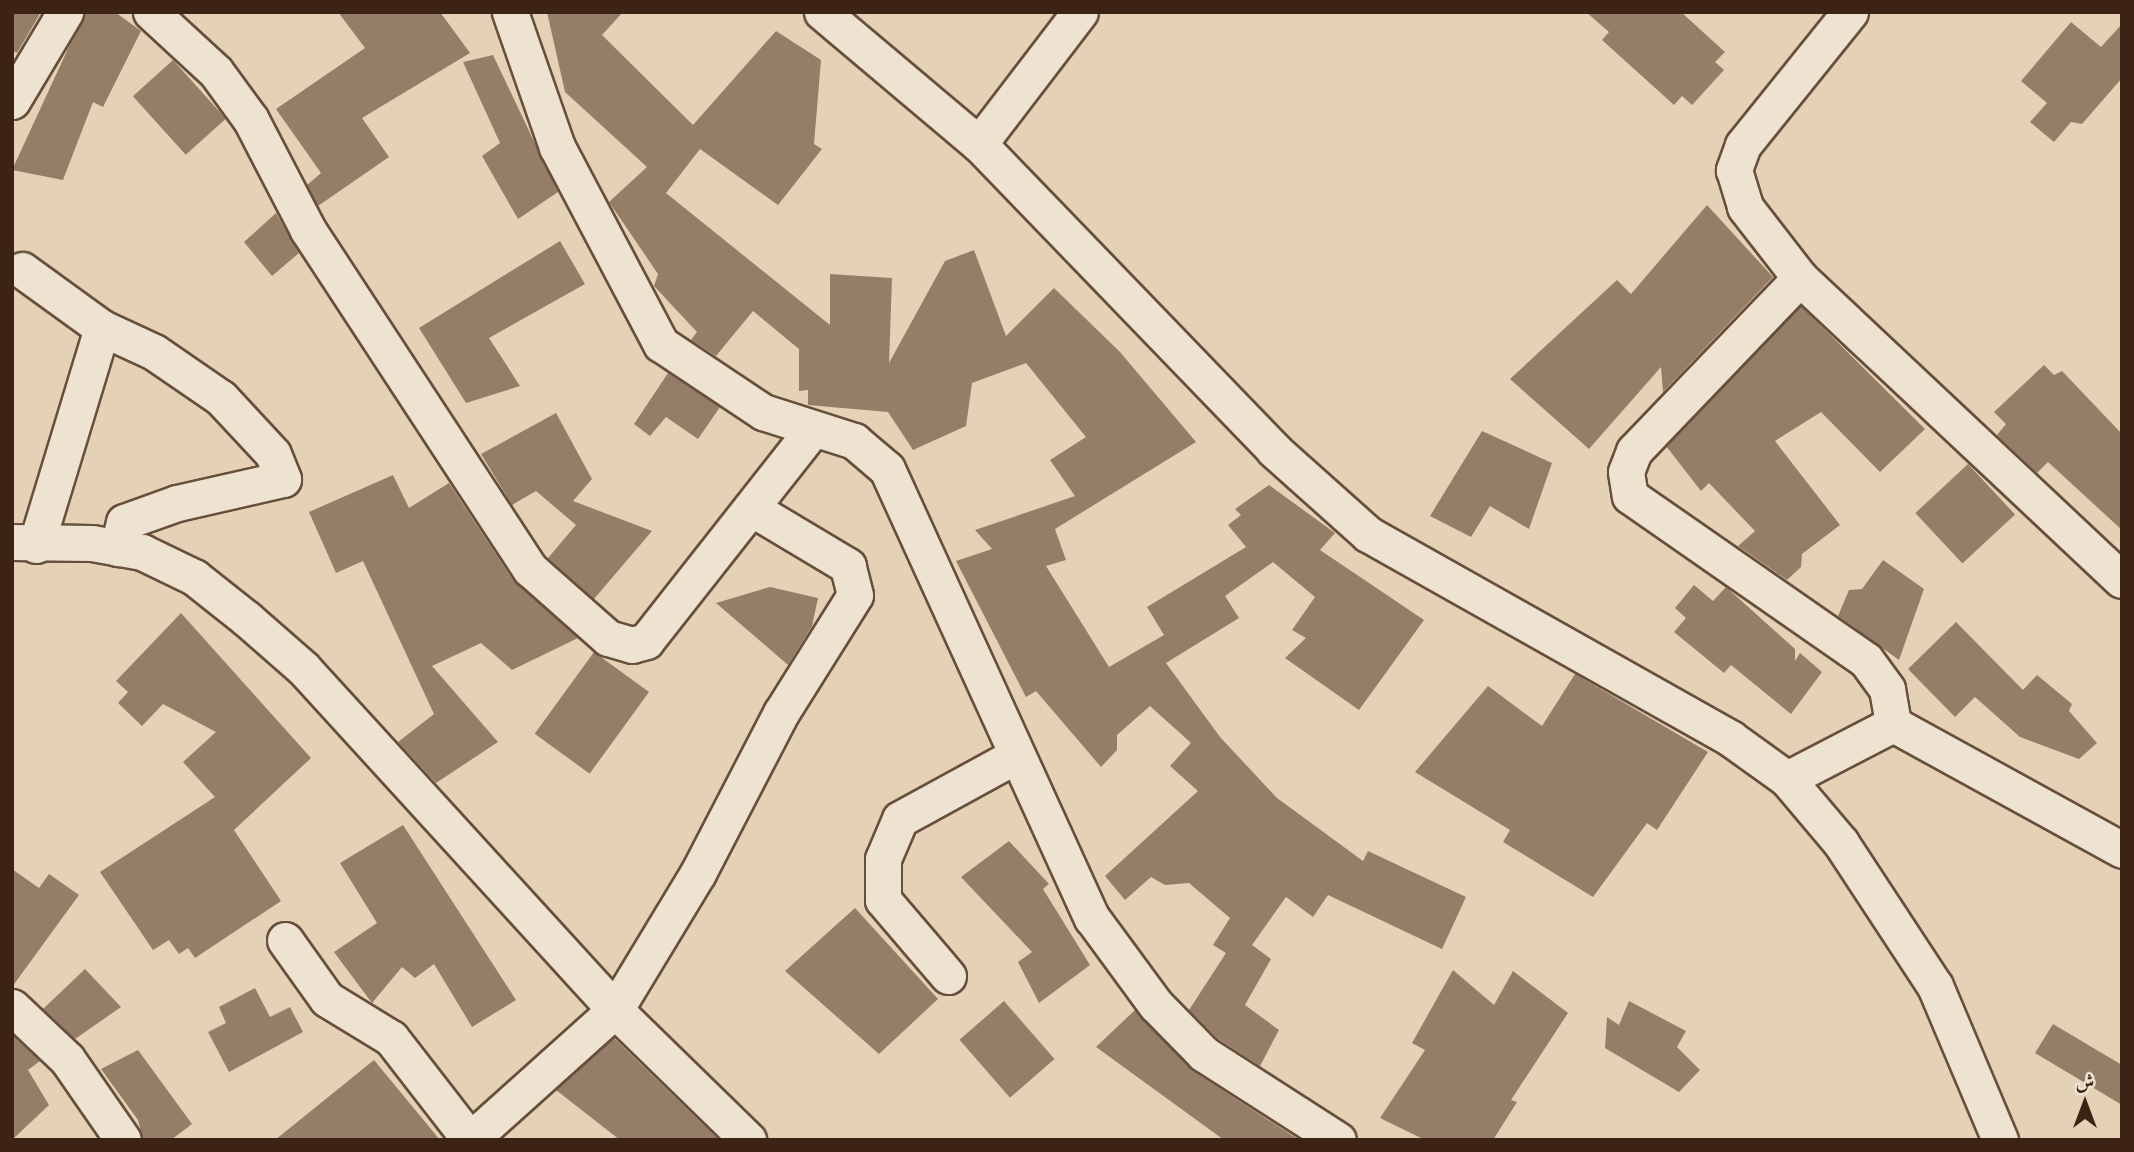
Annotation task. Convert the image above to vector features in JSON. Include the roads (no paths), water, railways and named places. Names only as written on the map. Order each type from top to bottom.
[{"type":"street","points":[[12,101],[65,12]]},
{"type":"street","points":[[150,12],[216,72],[251,120],[308,230],[437,434],[530,569],[584,620],[608,638],[640,644],[813,429]]},
{"type":"street","points":[[510,12],[557,147],[662,344],[763,412],[854,441],[887,469],[1092,918],[1156,1005],[1204,1054],[1338,1140]]},
{"type":"street","points":[[979,144],[1080,12]]},
{"type":"street","points":[[1850,12],[1743,145],[1734,170],[1745,207],[1800,278],[2122,580]]},
{"type":"street","points":[[820,15],[979,144],[1274,450],[1368,534],[1730,738],[1787,779],[1841,843],[1935,986],[2000,1140]]},
{"type":"street","points":[[22,270],[102,328],[154,352],[221,398],[273,454],[283,480],[177,503],[124,522],[118,548]]},
{"type":"street","points":[[1800,278],[1634,451],[1626,472],[1630,496],[1866,660],[1887,689],[1893,724]]},
{"type":"street","points":[[102,328],[24,543],[118,548],[194,577],[303,668],[615,1010],[748,1140]]},
{"type":"street","points":[[285,940],[327,999],[391,1038],[470,1140],[615,1010],[698,873],[781,713],[855,595],[848,566],[751,508]]},
{"type":"street","points":[[1787,779],[1893,724]]},
{"type":"street","points":[[1893,724],[2121,849]]},
{"type":"street","points":[[948,976],[883,900],[883,859],[901,819],[1017,755]]},
{"type":"street","points":[[12,1007],[67,1059],[123,1140]]}]
